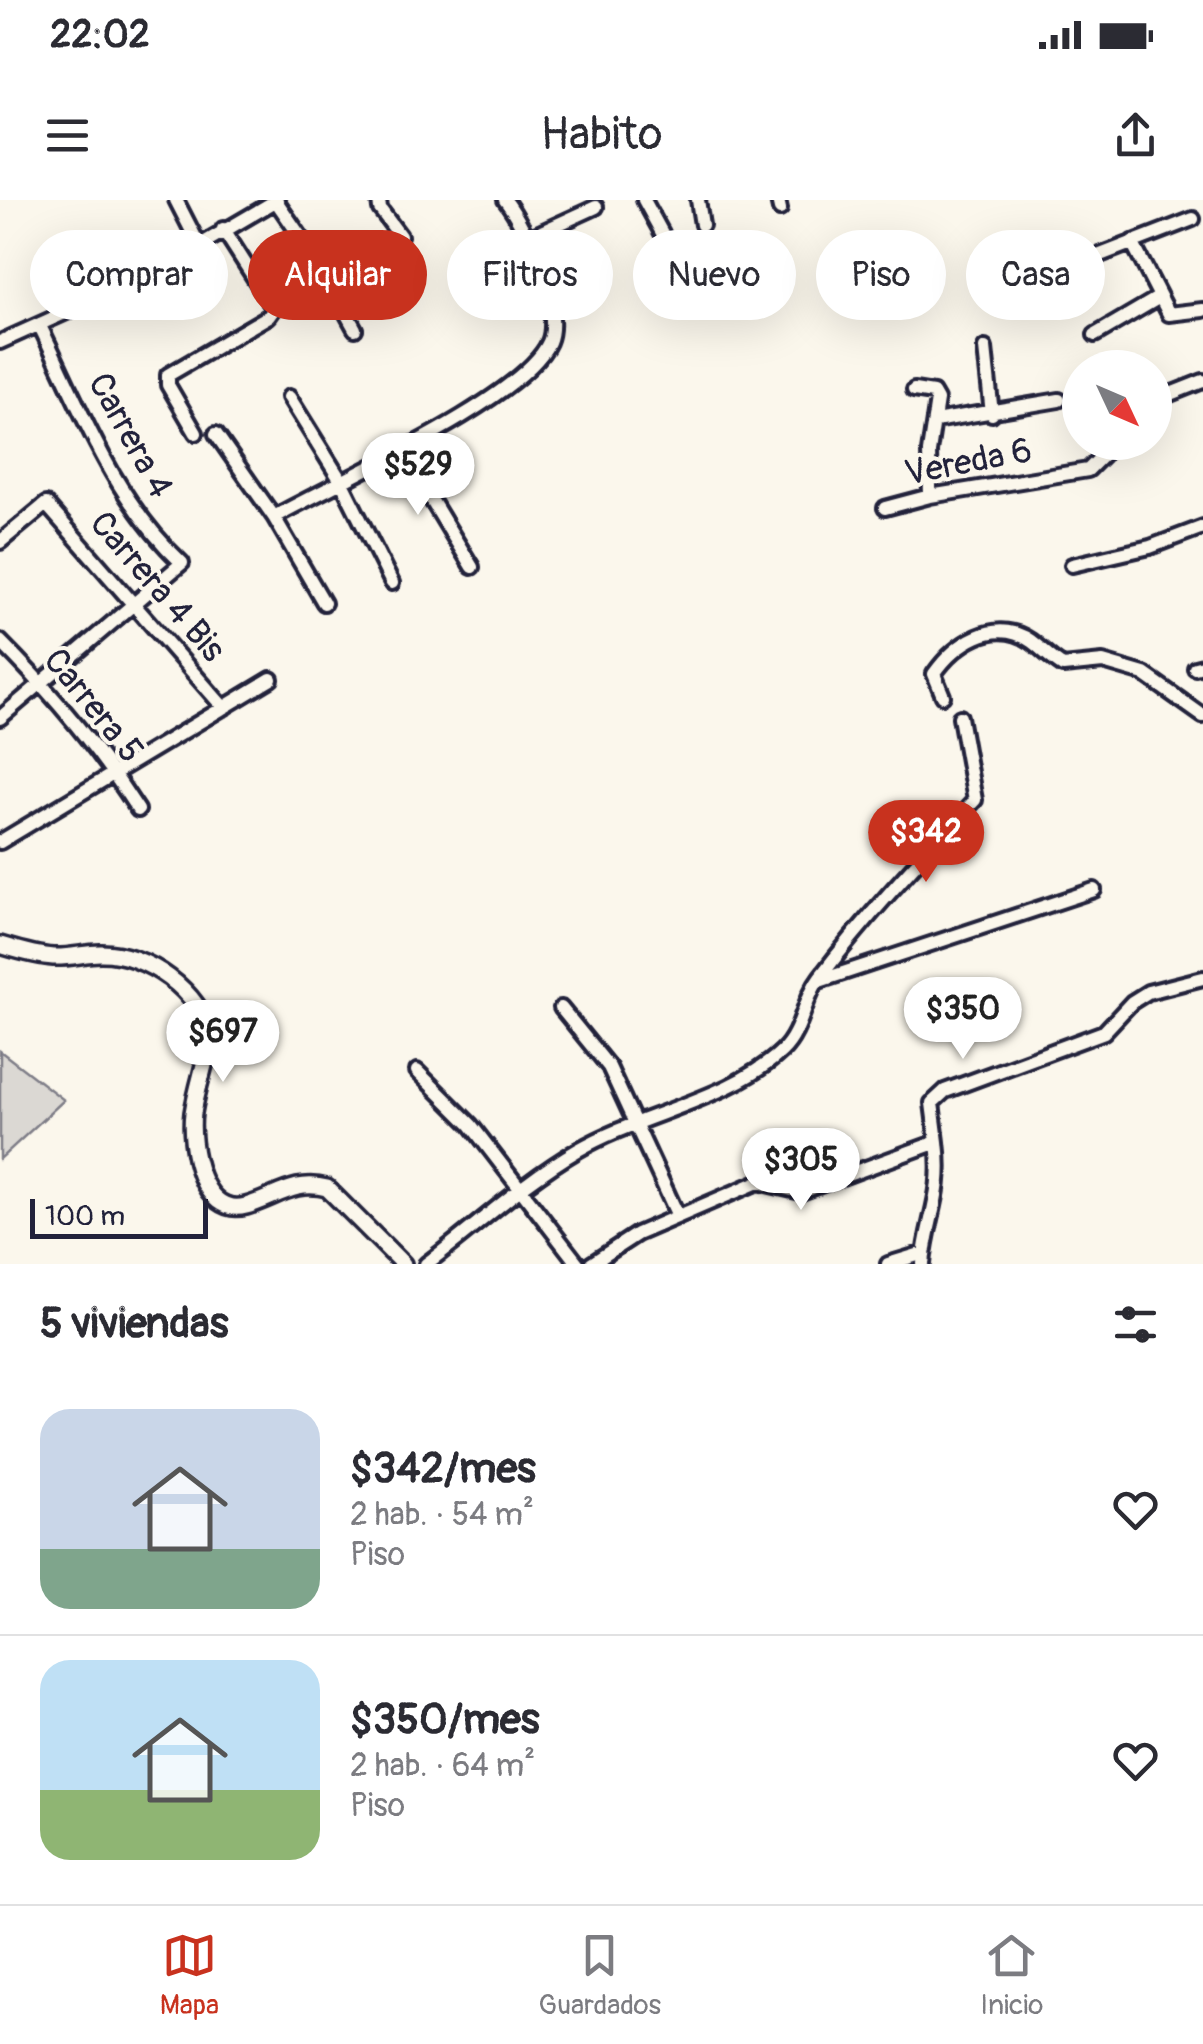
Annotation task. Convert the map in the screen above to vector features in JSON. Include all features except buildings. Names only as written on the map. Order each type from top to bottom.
[{"type":"main road","points":[[0,946],[53,957],[120,955],[162,974],[200,1006],[207,1022],[210,1037],[192,1130],[208,1192],[224,1206],[236,1208],[297,1186],[326,1188],[403,1264]]},
{"type":"street","points":[[176,200],[191,230]]},
{"type":"street","points":[[220,230],[277,200],[318,262],[355,329]]},
{"type":"street","points":[[379,200],[380,209],[396,230]]},
{"type":"street","points":[[504,200],[521,230]]},
{"type":"street","points":[[644,200],[660,230]]},
{"type":"street","points":[[698,200],[702,225]]},
{"type":"street","points":[[546,230],[596,207]]},
{"type":"street","points":[[1105,253],[1193,219]]},
{"type":"street","points":[[196,433],[168,385],[168,375],[270,316],[274,308],[223,228]]},
{"type":"street","points":[[1132,242],[1169,314],[1203,310]]},
{"type":"street","points":[[1095,335],[1158,298]]},
{"type":"street","points":[[0,342],[53,320]]},
{"type":"street","points":[[274,517],[518,380],[551,339],[553,320]]},
{"type":"street","name":"Carrera 4","points":[[40,326],[128,499],[158,542],[182,564],[135,604]]},
{"type":"street","points":[[985,348],[992,414]]},
{"type":"street","points":[[1172,393],[1203,381]]},
{"type":"street","points":[[914,390],[933,393],[937,400],[929,452],[930,496]]},
{"type":"street","points":[[289,397],[341,481],[392,584]]},
{"type":"street","points":[[935,421],[1058,400]]},
{"type":"street","points":[[216,434],[274,517],[324,603]]},
{"type":"street","points":[[400,448],[472,567]]},
{"type":"street","name":"Vereda 6","points":[[885,508],[930,496],[1088,470],[1098,460]]},
{"type":"street","name":"Carrera 4 Bis","points":[[0,542],[46,504],[224,708]]},
{"type":"street","points":[[1072,566],[1150,546],[1203,527]]},
{"type":"street","points":[[0,718],[135,604]]},
{"type":"street","points":[[943,696],[934,674],[950,652],[979,634],[1012,634],[1028,639],[1063,666],[1103,662],[1144,674],[1203,716]]},
{"type":"street","name":"Carrera 5","points":[[0,641],[41,682],[114,773],[138,810]]},
{"type":"street","points":[[0,842],[271,679]]},
{"type":"street","points":[[426,1264],[521,1188],[577,1150],[635,1121],[723,1086],[781,1052],[793,1038],[816,982],[976,800],[960,716]]},
{"type":"street","points":[[816,982],[1094,890]]},
{"type":"street","points":[[888,1264],[923,1259],[937,1209],[941,1172],[932,1104],[944,1091],[1104,1032],[1132,1002],[1148,992],[1203,978]]},
{"type":"street","points":[[562,1008],[609,1067],[678,1216]]},
{"type":"street","points":[[416,1070],[471,1124],[578,1264]]},
{"type":"street","points":[[592,1264],[637,1234],[758,1182],[801,1192],[937,1142]]},
{"type":"shaded area","points":[[0,1051],[64,1100],[0,1159]]}]
